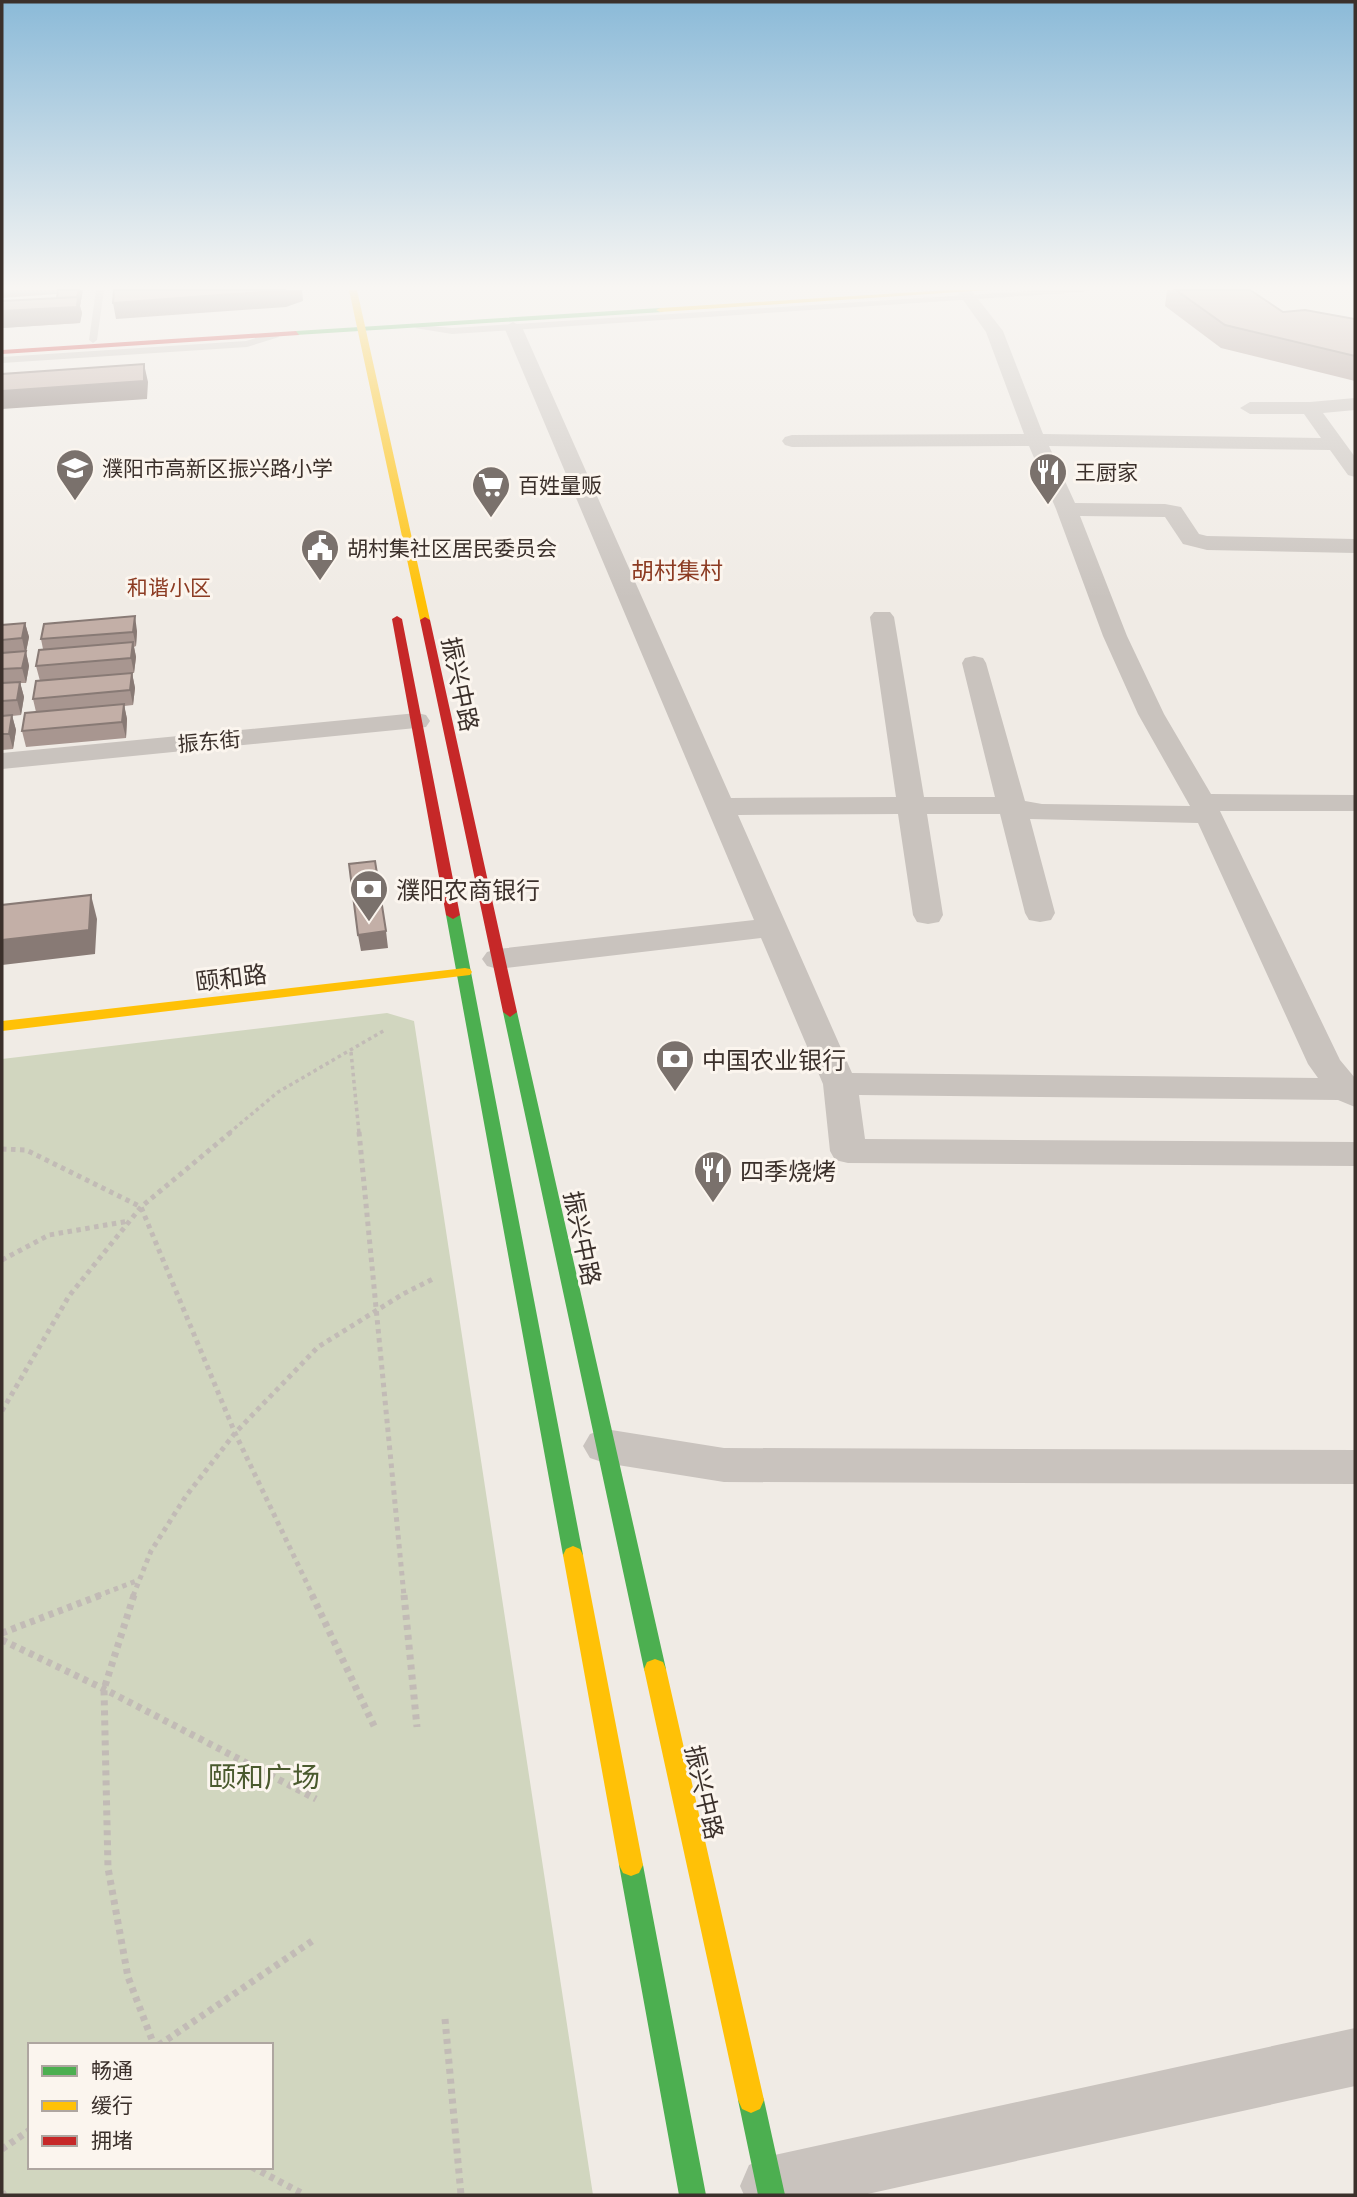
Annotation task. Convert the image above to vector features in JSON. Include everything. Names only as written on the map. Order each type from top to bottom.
[{"type":"street","name":"振兴中路","points":[[374,393],[771,2191]]},
{"type":"street","points":[[541,393],[840,1084],[848,1151],[1355,1154]]},
{"type":"street","points":[[1018,393],[1067,509],[1115,636],[1146,703],[1205,808],[1325,1064],[1352,1091]]},
{"type":"street","points":[[1250,408],[1310,408],[1355,404]]},
{"type":"street","points":[[1310,408],[1355,471]]},
{"type":"street","points":[[792,441],[1036,440],[1336,444]]},
{"type":"street","points":[[1067,509],[1165,510],[1173,512],[1191,539],[1207,543],[1355,546]]},
{"type":"street","name":"振兴中路","points":[[394,600],[693,2195]]},
{"type":"street","points":[[882,617],[928,915]]},
{"type":"street","points":[[974,663],[1040,913]]},
{"type":"street","name":"振东街","points":[[2,761],[417,721]]},
{"type":"street","points":[[721,807],[911,805],[1012,807],[1042,813],[1355,803]]},
{"type":"street","points":[[498,960],[773,927]]},
{"type":"street","name":"颐和路","points":[[2,1026],[465,972]]},
{"type":"street","points":[[840,1084],[1352,1091]]},
{"type":"street","points":[[605,1446],[724,1465],[1355,1467]]},
{"type":"street","points":[[771,2191],[1355,2057]]},
{"type":"path","points":[[2,1411],[69,1296],[141,1207],[278,1092],[385,1030]]},
{"type":"path","points":[[351,1052],[417,1727]]},
{"type":"path","points":[[2,1149],[26,1150],[141,1207],[235,1433],[375,1728]]},
{"type":"path","points":[[2,1260],[49,1234],[130,1221]]},
{"type":"path","points":[[155,2043],[128,1977],[108,1868],[104,1689],[125,1618],[151,1551],[179,1507],[235,1433],[318,1347],[376,1310],[433,1279]]},
{"type":"path","points":[[2,1633],[140,1580]]},
{"type":"path","points":[[2,1640],[104,1689],[316,1799]]},
{"type":"path","points":[[159,2043],[315,1938]]},
{"type":"path","points":[[445,2019],[461,2195]]},
{"type":"path","points":[[2,2149],[28,2131]]},
{"type":"path","points":[[256,2169],[304,2195]]},
{"type":"green space","name":"颐和广场","points":[[387,1013],[414,1021],[593,2195],[2,2195],[2,1059]]},
{"type":"building","points":[[135,616],[133,632],[41,639],[44,624]]},
{"type":"building","points":[[25,623],[22,638],[2,640],[2,625]]},
{"type":"building","points":[[133,642],[131,658],[36,666],[39,650]]},
{"type":"building","points":[[26,651],[22,668],[2,669],[2,653]]},
{"type":"building","points":[[132,673],[130,690],[33,699],[36,681]]},
{"type":"building","points":[[20,682],[17,700],[2,701],[2,683]]},
{"type":"building","points":[[124,704],[122,722],[22,731],[25,713]]},
{"type":"building","points":[[12,715],[9,734],[2,734],[2,716]]},
{"type":"building","points":[[375,861],[386,931],[358,935],[349,864]]},
{"type":"building","points":[[91,895],[89,930],[2,940],[2,905]]},
{"type":"traffic: fast","points":[[453,915],[573,1555]]},
{"type":"traffic: fast","points":[[510,1012],[655,1669]]},
{"type":"traffic: fast","points":[[631,1865],[693,2195]]},
{"type":"traffic: fast","points":[[751,2100],[772,2195]]},
{"type":"traffic: slow","points":[[375,393],[425,620]]},
{"type":"traffic: slow","points":[[2,1026],[465,972]]},
{"type":"traffic: slow","points":[[573,1555],[631,1865]]},
{"type":"traffic: slow","points":[[655,1669],[751,2100]]},
{"type":"traffic: jam","points":[[397,619],[453,915]]},
{"type":"traffic: jam","points":[[425,620],[510,1012]]},
{"type":"place","name":"濮阳市高新区振兴路小学","points":[[75,502]]},
{"type":"place","name":"王厨家","points":[[1048,506]]},
{"type":"place","name":"百姓量贩","points":[[491,519]]},
{"type":"place","name":"胡村集社区居民委员会","points":[[320,582]]},
{"type":"place","name":"濮阳农商银行","points":[[369,923]]},
{"type":"place","name":"中国农业银行","points":[[675,1093]]},
{"type":"place","name":"四季烧烤","points":[[713,1204]]},
{"type":"district","name":"胡村集村","points":[[677,570]]},
{"type":"district","name":"和谐小区","points":[[169,587]]}]
